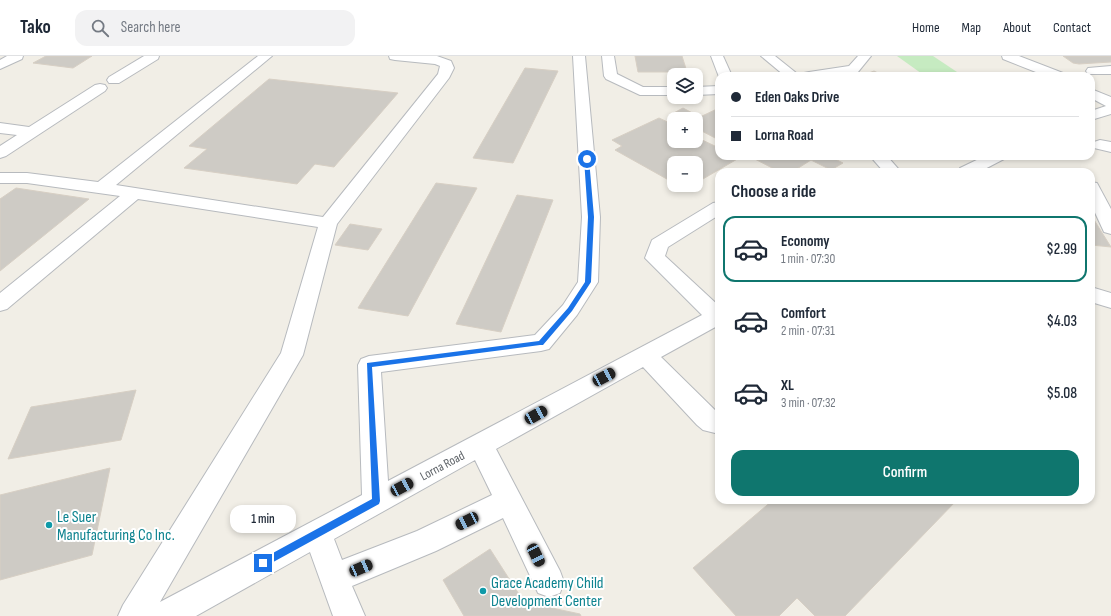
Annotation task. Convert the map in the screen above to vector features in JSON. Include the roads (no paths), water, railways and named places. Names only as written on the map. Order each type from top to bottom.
[{"type":"street","points":[[0,65],[17,56]]},
{"type":"street","points":[[114,80],[153,56]]},
{"type":"street","points":[[102,188],[266,56]]},
{"type":"street","points":[[134,616],[292,354],[328,223],[444,75],[447,68],[446,64],[438,60],[395,56]]},
{"type":"street","points":[[376,501],[369,365],[540,343],[570,310],[588,282],[591,217],[579,56]]},
{"type":"street","points":[[608,56],[611,76],[616,79],[640,91],[667,91]]},
{"type":"street","points":[[717,56],[723,72]]},
{"type":"street","points":[[767,56],[788,72]]},
{"type":"street","points":[[835,72],[854,69],[865,56]]},
{"type":"street","points":[[1008,56],[1048,72]]},
{"type":"street","points":[[1093,71],[1111,70]]},
{"type":"street","points":[[0,153],[100,88]]},
{"type":"street","points":[[703,91],[715,90]]},
{"type":"street","points":[[1095,96],[1110,109],[1095,115]]},
{"type":"street","points":[[0,128],[32,132]]},
{"type":"street","points":[[882,160],[889,168]]},
{"type":"street","points":[[972,160],[982,164]]},
{"type":"street","points":[[974,168],[990,160]]},
{"type":"street","points":[[0,178],[15,177],[102,188],[328,223]]},
{"type":"street","points":[[0,304],[134,193]]},
{"type":"street","points":[[1095,193],[1111,228]]},
{"type":"street","points":[[715,209],[659,244],[655,258],[715,313]]},
{"type":"street","points":[[1095,295],[1111,300],[1111,297]]},
{"type":"street","name":"Lorna Road","points":[[166,616],[196,608],[317,533],[715,318]]},
{"type":"street","points":[[645,355],[706,418],[715,423]]},
{"type":"street","points":[[481,445],[549,582]]},
{"type":"street","points":[[335,578],[426,541],[509,502]]},
{"type":"street","points":[[317,533],[349,616]]},
{"type":"place","name":"Le Suer Manufacturing Co Inc.","points":[[49,525]]},
{"type":"place","name":"Grace Academy Child Development Center","points":[[483,591]]}]
